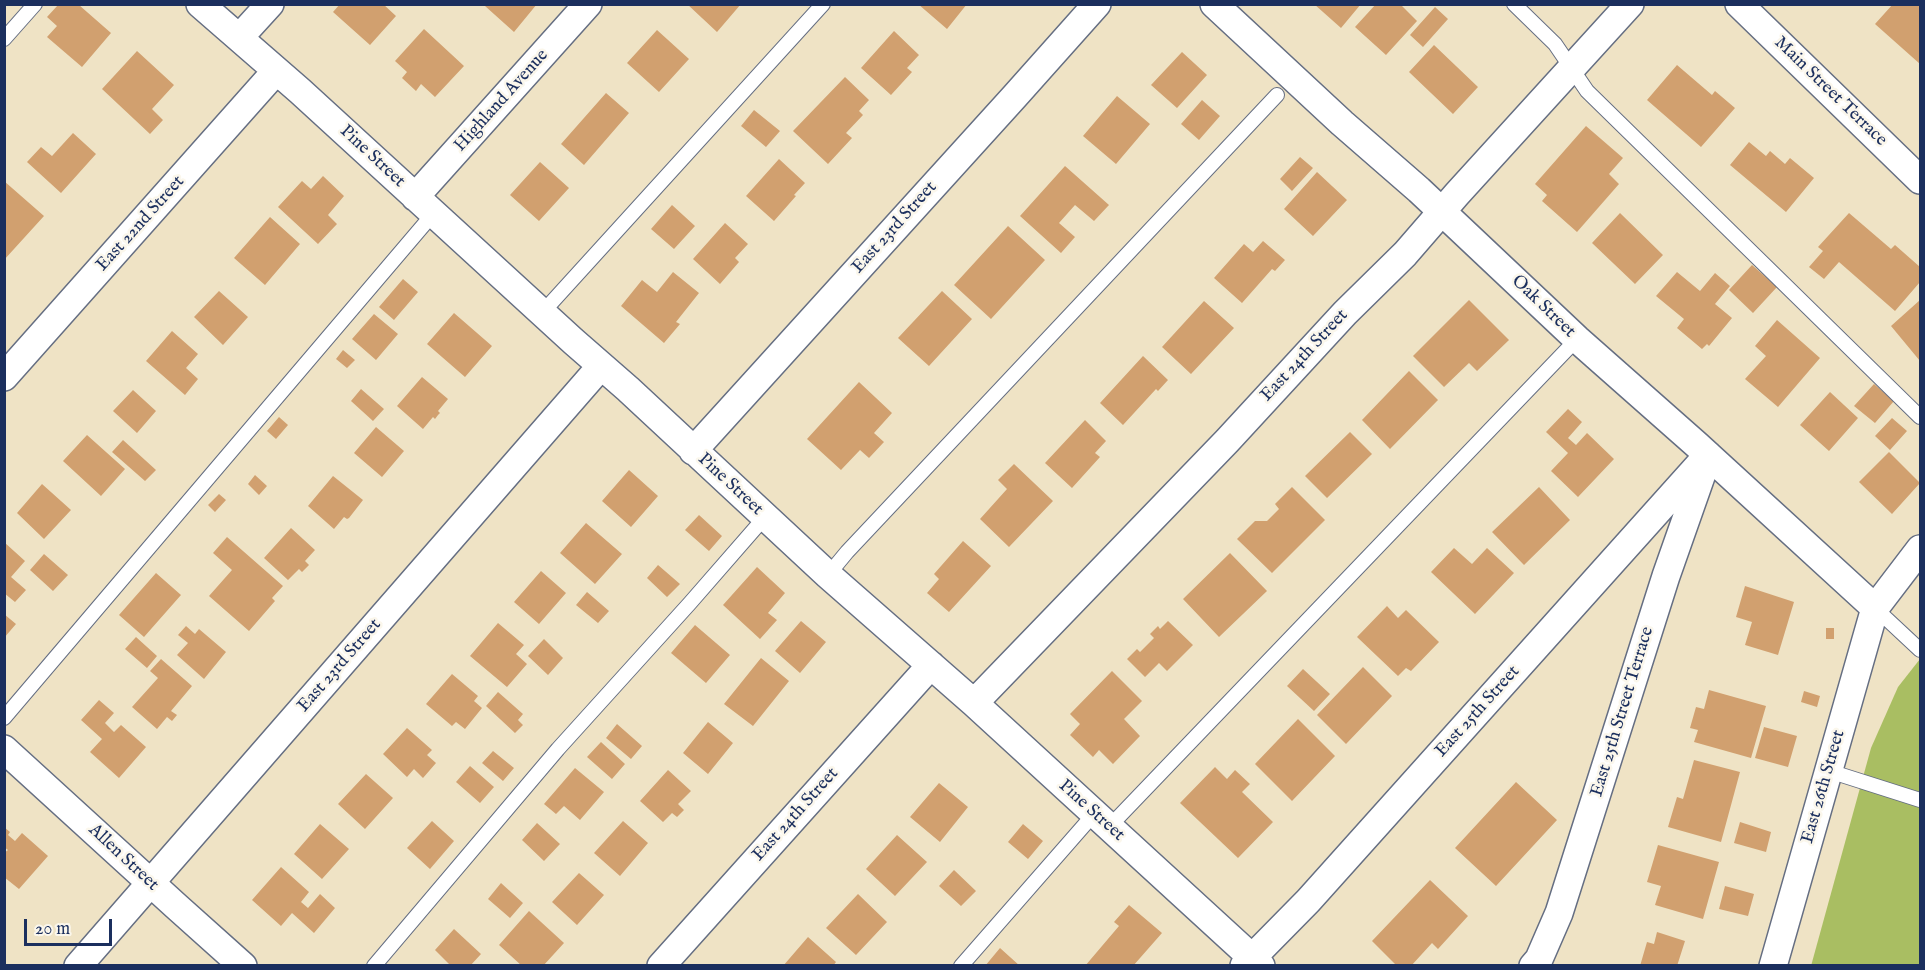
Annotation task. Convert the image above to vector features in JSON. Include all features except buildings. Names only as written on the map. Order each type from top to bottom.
[{"type":"street","name":"Pine Street","points":[[200,4],[601,366],[828,575],[974,703],[1252,963]]},
{"type":"street","points":[[239,38],[270,4]]},
{"type":"street","name":"Highland Avenue","points":[[424,206],[588,4]]},
{"type":"street","name":"East 23rd Street","points":[[693,451],[1097,4]]},
{"type":"street","name":"Oak Street","points":[[1214,4],[1342,123],[1419,190],[1577,339],[1875,608]]},
{"type":"street","name":"East 24th Street","points":[[974,703],[1227,441],[1337,321],[1405,254],[1630,4]]},
{"type":"street","name":"Main Street Terrace","points":[[1739,4],[1920,180]]},
{"type":"street","name":"East 22nd Street","points":[[4,377],[276,71]]},
{"type":"street","name":"East 23rd Street","points":[[78,966],[601,366]]},
{"type":"street","name":"East 25th Street","points":[[1252,963],[1708,455]]},
{"type":"street","name":"East 25th Street Terrace","points":[[1533,966],[1539,959],[1559,913],[1666,576],[1708,455]]},
{"type":"street","points":[[1875,608],[1920,549]]},
{"type":"street","name":"East 26th Street","points":[[1773,966],[1875,608]]},
{"type":"street","name":"East 24th Street","points":[[661,966],[931,665]]},
{"type":"street","name":"Allen Street","points":[[4,749],[243,966]]},
{"type":"lane","points":[[4,39],[35,4]]},
{"type":"lane","points":[[542,313],[824,4]]},
{"type":"lane","points":[[1514,4],[1554,44],[1572,67],[1587,92],[1920,417]]},
{"type":"lane","points":[[828,575],[855,543],[1276,95]]},
{"type":"lane","points":[[4,718],[424,206]]},
{"type":"lane","points":[[962,966],[1101,820],[1577,339]]},
{"type":"lane","points":[[374,966],[558,749],[765,517]]},
{"type":"lane","points":[[1875,608],[1920,650]]},
{"type":"lane","points":[[1828,771],[1920,800]]},
{"type":"green space","points":[[1920,659],[1920,965],[1811,966],[1871,748],[1898,687]]}]
